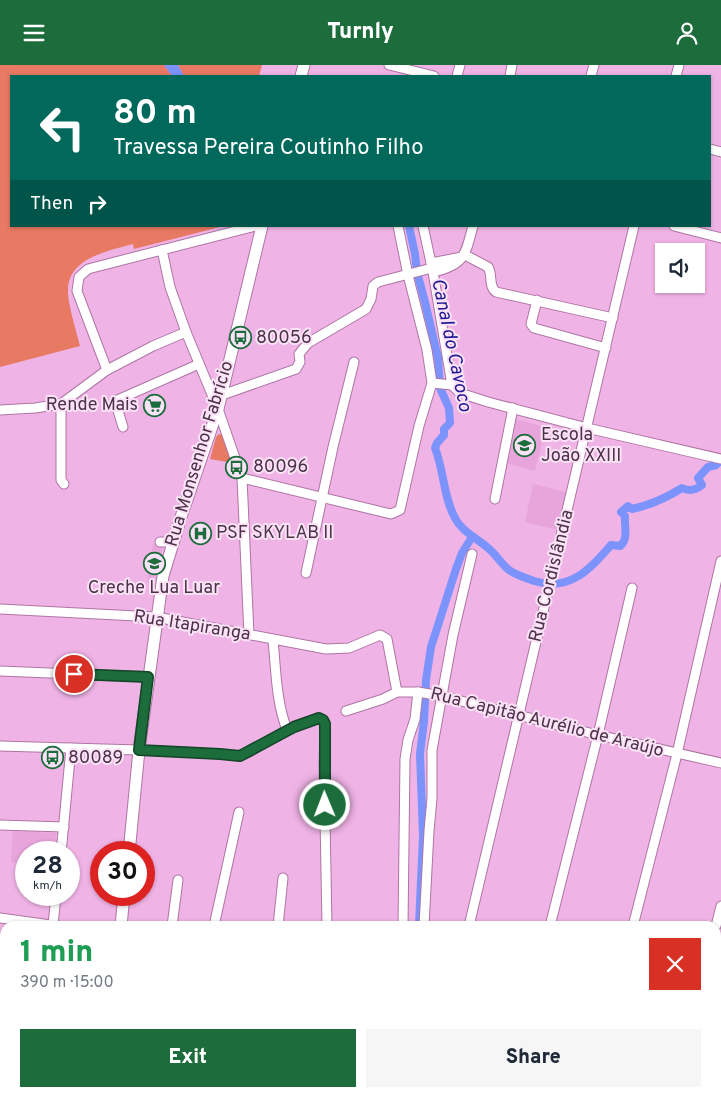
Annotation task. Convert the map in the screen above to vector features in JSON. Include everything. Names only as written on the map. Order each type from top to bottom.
[{"type":"main road","name":"Rua Monsenhor Fabrício","points":[[129,841],[151,653],[163,576],[172,543],[222,395],[262,227]]},
{"type":"main road","points":[[121,921],[123,906]]},
{"type":"street","points":[[389,65],[430,75]]},
{"type":"street","points":[[107,370],[76,291],[79,277],[88,269],[251,227]]},
{"type":"street","points":[[242,478],[391,514],[400,510],[419,427],[433,383],[398,227]]},
{"type":"street","points":[[423,227],[450,385]]},
{"type":"street","points":[[222,395],[296,369],[300,362],[299,353],[308,343],[366,309],[371,299],[373,286],[378,282],[431,268],[447,269],[463,256],[473,227]]},
{"type":"street","name":"Rua Cordislândia","points":[[469,921],[588,427],[634,227]]},
{"type":"street","points":[[678,227],[721,237]]},
{"type":"street","points":[[162,250],[170,287],[186,332],[218,409],[242,478],[249,635]]},
{"type":"street","points":[[463,256],[488,267],[492,287],[495,291],[613,318]]},
{"type":"street","points":[[537,300],[531,324],[534,328],[606,348]]},
{"type":"street","points":[[0,410],[61,404],[107,370],[153,346],[186,332]]},
{"type":"street","points":[[306,573],[354,363]]},
{"type":"street","points":[[123,427],[115,401],[199,364]]},
{"type":"street","points":[[433,383],[450,385],[460,393],[513,408],[719,458]]},
{"type":"street","points":[[61,404],[61,480],[64,484]]},
{"type":"street","points":[[495,499],[513,408]]},
{"type":"street","points":[[160,542],[172,543]]},
{"type":"street","points":[[424,921],[432,798],[432,750],[439,695],[472,555]]},
{"type":"street","points":[[633,921],[677,754],[721,561]]},
{"type":"street","points":[[551,921],[598,735],[632,588]]},
{"type":"street","name":"Rua Itapiranga","points":[[0,609],[156,617],[326,649],[349,648],[380,635],[387,639],[397,692]]},
{"type":"street","points":[[273,640],[278,695],[287,730]]},
{"type":"street","points":[[0,671],[148,677]]},
{"type":"street","name":"Rua Capitão Aurélio de Araújo","points":[[346,711],[383,699],[397,692],[419,692],[439,695],[518,716],[721,763]]},
{"type":"street","points":[[403,921],[405,759],[408,740],[415,719],[419,692]]},
{"type":"street","points":[[0,746],[139,750],[240,756],[287,730],[319,718],[323,720],[325,724],[327,921]]},
{"type":"street","points":[[62,841],[71,748]]},
{"type":"street","points":[[215,921],[239,812]]},
{"type":"street","points":[[0,825],[64,827]]},
{"type":"street","points":[[279,921],[283,878]]},
{"type":"street","points":[[173,921],[178,880]]},
{"type":"street","points":[[55,921],[56,906]]},
{"type":"street","points":[[717,921],[721,906]]},
{"type":"street","points":[[0,918],[14,921]]},
{"type":"shaded area","points":[[0,65],[164,65],[171,75],[10,75],[10,227],[220,227],[134,249],[133,244],[102,253],[82,263],[70,278],[68,289],[80,346],[0,367]]},
{"type":"shaded area","points":[[178,65],[262,65],[259,75],[183,75]]},
{"type":"shaded area","name":"Escola João XXIII","points":[[515,419],[546,427],[535,471],[505,463]]},
{"type":"shaded area","points":[[219,434],[224,435],[233,463],[210,459],[216,437]]},
{"type":"shaded area","points":[[533,484],[566,492],[557,530],[525,522]]},
{"type":"shaded area","name":"Creche Lua Luar","points":[[153,544],[164,544],[152,582],[147,582]]},
{"type":"shaded area","points":[[13,831],[56,833],[56,841],[15,841],[15,862],[11,862]]},
{"type":"water","points":[[164,65],[178,65],[183,75],[171,75]]},
{"type":"waterway","name":"Canal do Cavoco","points":[[409,227],[417,272],[438,358],[440,388],[449,408],[450,423],[444,429],[444,435],[435,448],[448,501],[458,523],[470,535],[491,550],[509,570],[534,581],[547,584],[558,584],[578,577],[595,563],[611,545],[620,546],[623,543],[625,516],[621,512],[628,506],[632,509],[658,501],[682,488],[693,490],[702,485],[698,478],[708,467],[716,465],[721,460]]},
{"type":"waterway","points":[[419,921],[423,835],[420,754],[426,680],[431,647],[456,569],[462,553],[472,537]]},
{"type":"place","name":"80056","points":[[240,338]]},
{"type":"place","name":"Rende Mais","points":[[154,405]]},
{"type":"place","name":"Escola João XXIII","points":[[525,445]]},
{"type":"place","name":"80096","points":[[237,467]]},
{"type":"place","name":"PSF SKYLAB II","points":[[200,533]]},
{"type":"place","name":"Creche Lua Luar","points":[[154,563]]},
{"type":"place","name":"80089","points":[[52,758]]},
{"type":"route","points":[[74,674],[148,677],[139,750],[220,754],[234,757],[249,752],[294,727],[319,718],[323,720],[325,724],[325,805]]}]
